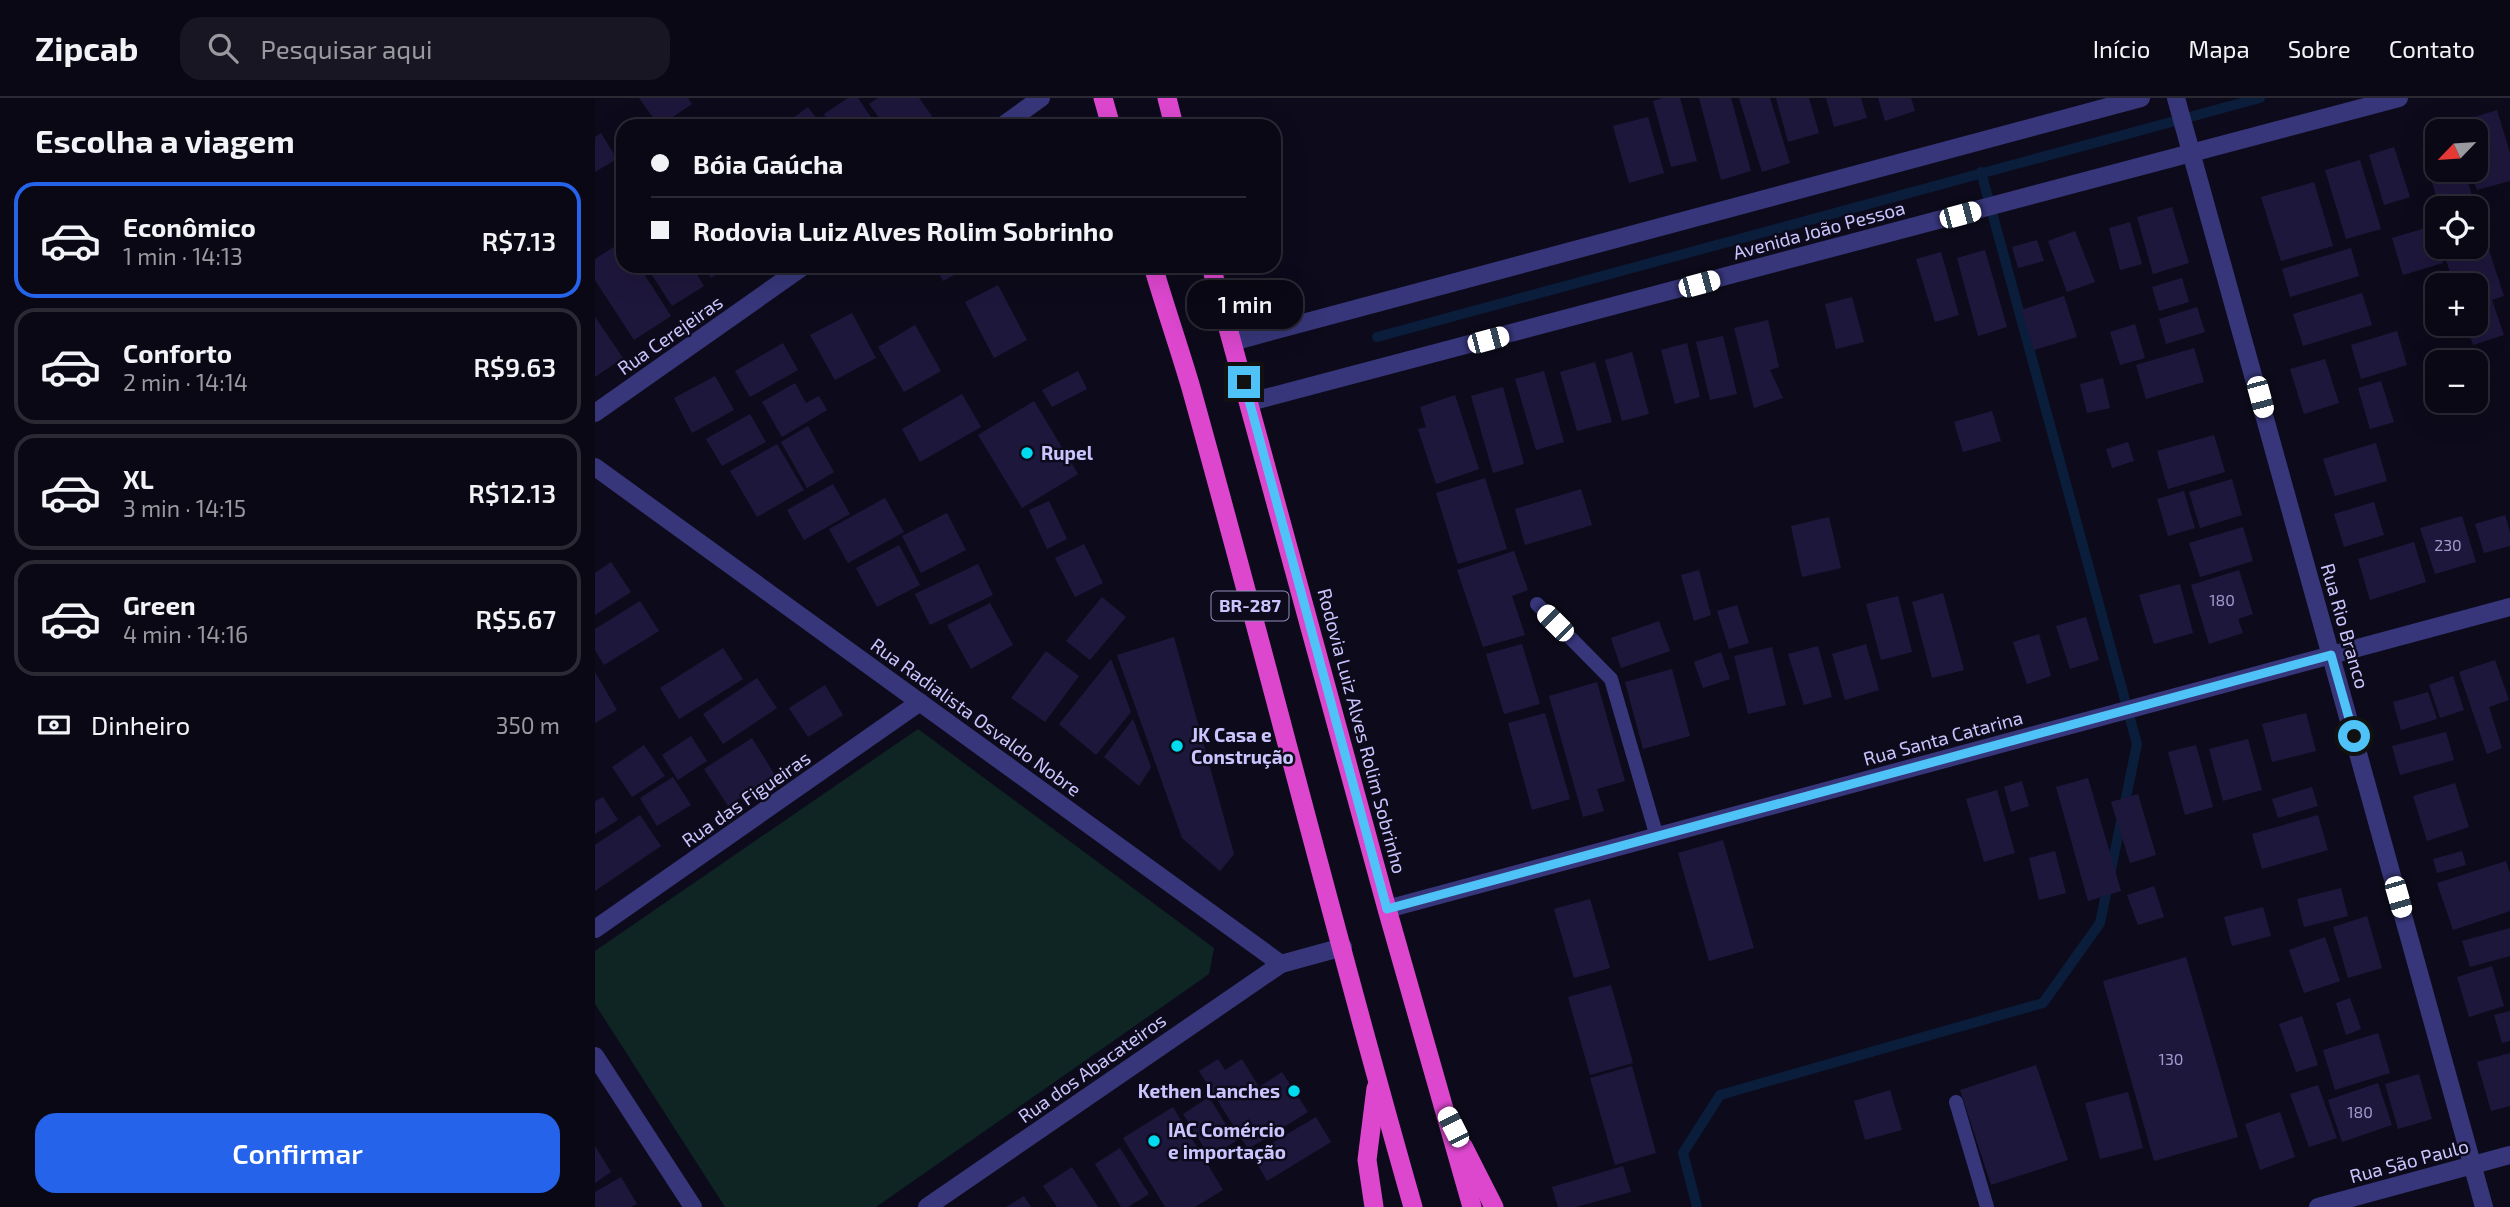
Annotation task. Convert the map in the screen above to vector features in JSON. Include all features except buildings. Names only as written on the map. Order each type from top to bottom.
[{"type":"highway","points":[[1103,98],[1109,119]]},
{"type":"highway","points":[[1167,98],[1172,119]]},
{"type":"highway","name":"BR-287","points":[[1155,273],[1190,384],[1413,1207]]},
{"type":"highway","name":"Rodovia Luiz Alves Rolim Sobrinho","points":[[1213,273],[1440,1103],[1472,1207]]},
{"type":"highway","name":"BR-287","points":[[1374,1207],[1367,1160],[1377,1080]]},
{"type":"highway","name":"BR-287","points":[[1440,1103],[1494,1207]]},
{"type":"street","points":[[1012,119],[1041,98]]},
{"type":"street","points":[[1232,342],[2141,98]]},
{"type":"street","name":"Avenida João Pessoa","points":[[1249,402],[2190,147],[2399,98]]},
{"type":"street","name":"Rua Rio Branco","points":[[2176,99],[2484,1207]]},
{"type":"street","name":"Rua Cerejeiras","points":[[595,413],[794,273]]},
{"type":"street","name":"Rua Radialista Osvaldo Nobre","points":[[595,467],[1281,964]]},
{"type":"street","name":"Rua Santa Catarina","points":[[1387,909],[2510,607]]},
{"type":"street","name":"Rua das Figueiras","points":[[595,929],[920,702]]},
{"type":"street","points":[[1281,964],[1343,947]]},
{"type":"street","name":"Rua dos Abacateiros","points":[[927,1207],[1281,964]]},
{"type":"street","points":[[595,1056],[693,1207]]},
{"type":"street","name":"Rua São Paulo","points":[[2318,1207],[2510,1155]]},
{"type":"lane","points":[[1537,604],[1611,679],[1657,837]]},
{"type":"lane","points":[[1956,1102],[1987,1207]]},
{"type":"green space","points":[[918,729],[1214,948],[1209,974],[876,1207],[725,1207],[595,1004],[595,951]]},
{"type":"waterway","points":[[1377,337],[2260,98]]},
{"type":"waterway","points":[[1697,1207],[1683,1153],[1720,1095],[2043,1003],[2100,923],[2137,744],[1981,172]]},
{"type":"place","name":"Rupel","points":[[1027,453]]},
{"type":"place","name":"JK Casa e Construção","points":[[1177,746]]},
{"type":"place","name":"Kethen Lanches","points":[[1294,1091]]},
{"type":"place","name":"IAC Comércio e importação","points":[[1154,1141]]},
{"type":"route","points":[[1244,382],[1387,909],[2331,655],[2354,736]]}]
